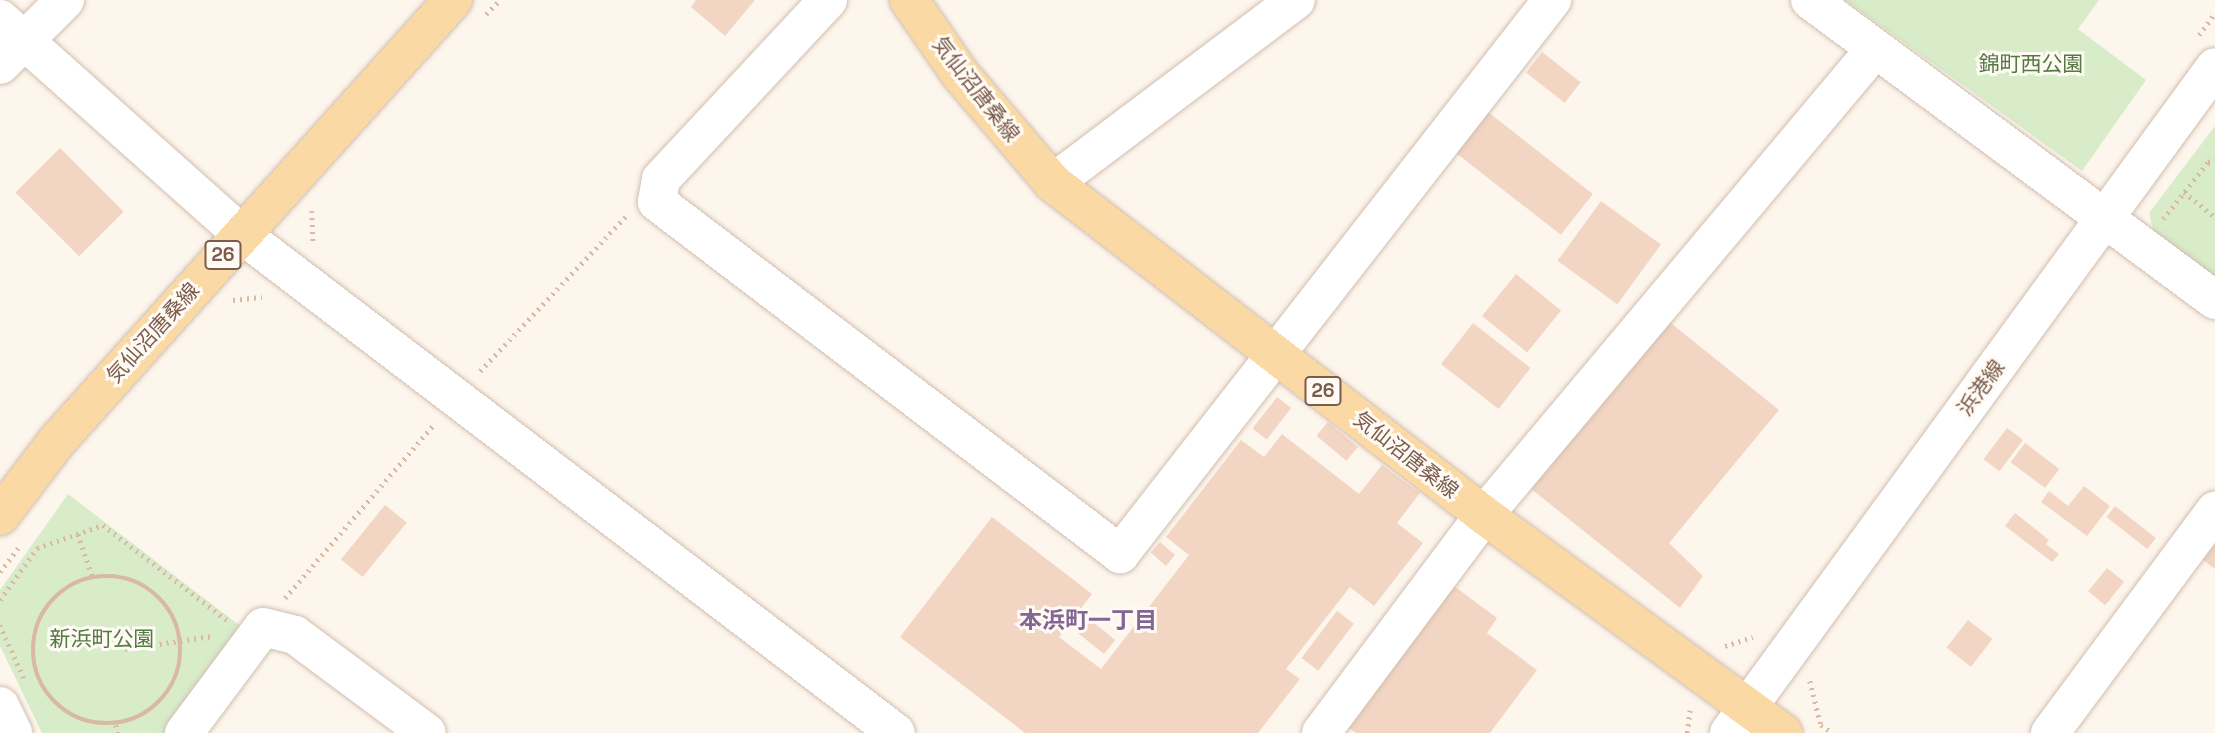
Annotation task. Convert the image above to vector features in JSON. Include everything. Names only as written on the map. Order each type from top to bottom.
[{"type":"main road","name":"気仙沼唐桑線","points":[[909,0],[960,74],[1053,183],[1484,515],[1738,721],[1783,733]]},
{"type":"main road","name":"気仙沼唐桑線","points":[[13,526],[57,441],[241,234],[467,10]]},
{"type":"street","points":[[65,0],[8,42],[241,234],[896,733]]},
{"type":"street","points":[[828,0],[661,179],[657,202],[1120,554],[1552,0]]},
{"type":"street","points":[[1053,183],[1296,0]]},
{"type":"street","points":[[1810,0],[2215,300]]},
{"type":"street","points":[[1321,733],[1484,515],[1875,48]]},
{"type":"street","name":"浜港線","points":[[1738,721],[2105,218],[2203,56]]},
{"type":"street","points":[[2050,733],[2215,512]]},
{"type":"street","points":[[184,733],[246,625],[295,635],[427,733]]},
{"type":"street","points":[[0,706],[13,733]]},
{"type":"path","points":[[467,10],[500,0]]},
{"type":"path","points":[[2203,56],[2215,13]]},
{"type":"path","points":[[2156,228],[2208,162],[2215,160]]},
{"type":"path","points":[[473,380],[661,179]]},
{"type":"path","points":[[2184,192],[2215,217]]},
{"type":"path","points":[[315,249],[312,208],[316,201]]},
{"type":"path","points":[[227,301],[260,296],[271,300]]},
{"type":"path","points":[[424,414],[446,431]]},
{"type":"path","points":[[0,600],[37,548],[103,525],[246,625],[302,575],[435,423]]},
{"type":"path","points":[[0,572],[13,526]]},
{"type":"path","points":[[78,534],[93,578]]},
{"type":"path","points":[[93,578],[126,578],[149,589],[167,607],[180,642],[176,681],[161,702],[141,717],[116,725],[92,724],[61,708],[38,681],[33,658],[33,634],[42,612],[57,594],[93,578]]},
{"type":"path","points":[[1714,643],[1739,644],[1758,635]]},
{"type":"path","points":[[125,649],[180,642]]},
{"type":"path","points":[[116,725],[118,733]]},
{"type":"green space","name":"錦町西公園","points":[[1845,0],[2099,0],[2078,29],[2146,80],[2082,171]]},
{"type":"green space","points":[[2215,126],[2215,281],[2155,237],[2149,213]]},
{"type":"green space","name":"新浜町公園","points":[[68,494],[247,631],[173,733],[42,733],[0,646],[0,590]]},
{"type":"building","points":[[696,0],[755,0],[725,36],[691,7]]},
{"type":"building","points":[[1542,52],[1581,82],[1565,103],[1526,72]]},
{"type":"building","points":[[1488,112],[1593,194],[1561,235],[1456,153]]},
{"type":"building","points":[[60,148],[124,212],[79,256],[15,193]]},
{"type":"building","points":[[1601,201],[1661,244],[1617,304],[1558,261]]},
{"type":"building","points":[[1516,274],[1561,311],[1527,352],[1482,316]]},
{"type":"building","points":[[1667,320],[1779,410],[1669,543],[1703,576],[1680,608],[1525,484]]},
{"type":"building","points":[[1473,323],[1531,368],[1499,409],[1441,364]]},
{"type":"building","points":[[1277,397],[1291,408],[1267,440],[1252,429]]},
{"type":"building","points":[[1328,422],[1358,447],[1346,461],[1316,436]]},
{"type":"building","points":[[2007,428],[2023,440],[2000,471],[1984,459]]},
{"type":"building","points":[[1282,434],[1359,494],[1382,465],[1420,493],[1397,523],[1423,543],[1374,606],[1350,587],[1286,669],[1300,679],[1258,733],[1025,733],[900,637],[992,517],[1092,594],[1059,637],[1101,669],[1189,555],[1166,537],[1241,440],[1264,457]]},
{"type":"building","points":[[2025,443],[2059,469],[2045,488],[2011,462]]},
{"type":"building","points":[[2084,486],[2110,506],[2087,536],[2041,502],[2049,491],[2068,506]]},
{"type":"building","points":[[385,505],[407,523],[363,577],[341,559]]},
{"type":"building","points":[[2115,506],[2156,538],[2147,549],[2106,517]]},
{"type":"building","points":[[2015,513],[2049,540],[2046,544],[2059,554],[2052,562],[2005,526]]},
{"type":"building","points":[[1160,542],[1175,555],[1166,566],[1151,553]]},
{"type":"building","points":[[2215,544],[2215,569],[2203,560]]},
{"type":"building","points":[[2107,568],[2124,582],[2105,605],[2088,591]]},
{"type":"building","points":[[1454,586],[1497,618],[1487,633],[1537,670],[1490,733],[1356,733],[1349,728]]},
{"type":"building","points":[[1337,611],[1354,624],[1318,671],[1301,658]]},
{"type":"building","points":[[1088,618],[1115,640],[1104,654],[1077,632]]},
{"type":"building","points":[[1968,620],[1992,639],[1971,667],[1946,648]]},
{"type":"district","name":"本浜町一丁目","points":[[1088,620]]}]
